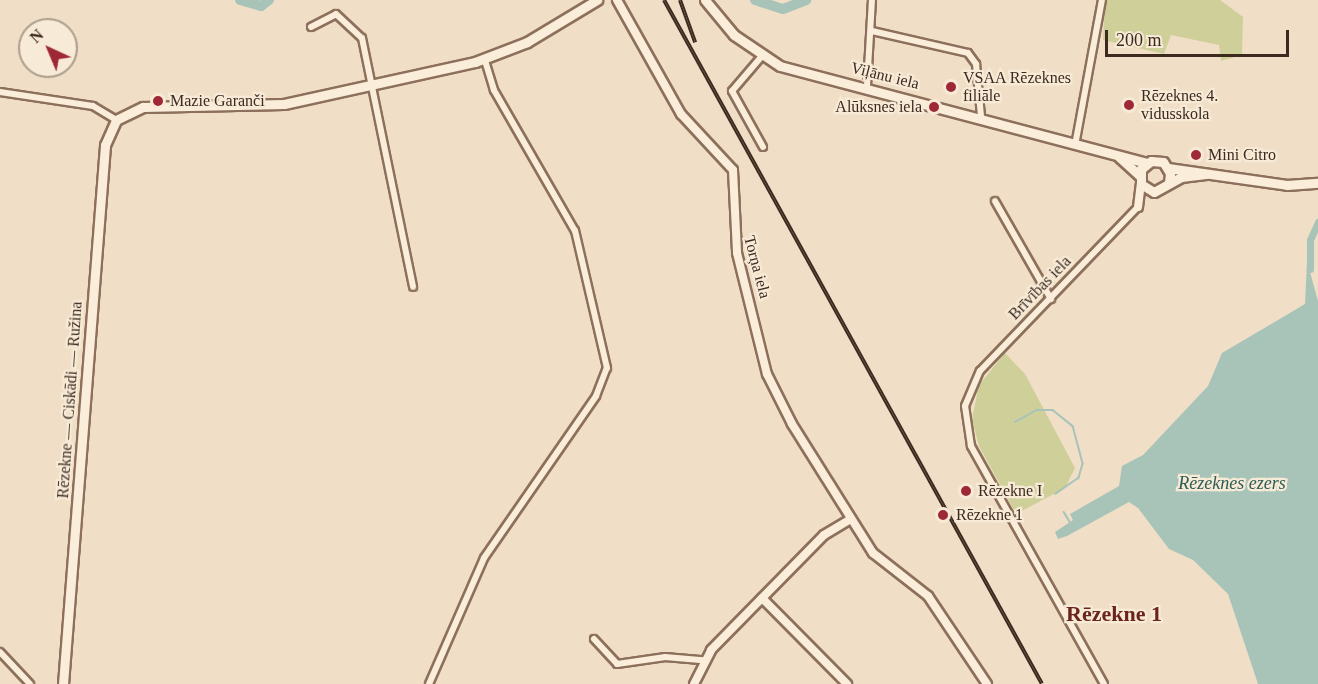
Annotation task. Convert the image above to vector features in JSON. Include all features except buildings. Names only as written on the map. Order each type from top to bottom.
[{"type":"main road","points":[[116,120],[143,107],[252,108],[485,60],[569,20],[597,0]]},
{"type":"main road","name":"Viļānu iela","points":[[705,0],[720,21],[762,56],[792,70],[867,86],[1076,140],[1147,163]]},
{"type":"main road","name":"Rēzekne — Ciskādi — Ružina","points":[[63,684],[105,145],[116,120]]},
{"type":"main road","points":[[1115,153],[1154,192],[1169,183],[1211,172]]},
{"type":"main road","points":[[1140,179],[1147,163],[1159,161],[1168,168],[1211,172],[1287,185],[1318,183]]},
{"type":"main road","points":[[1168,168],[1169,183]]},
{"type":"street","name":"Torņa iela","points":[[617,0],[681,114],[733,170],[737,253],[767,374],[849,520],[883,564],[911,578],[928,596],[987,684]]},
{"type":"street","points":[[867,86],[872,0]]},
{"type":"street","points":[[1076,140],[1102,0]]},
{"type":"street","points":[[311,27],[336,14],[353,25],[362,38],[369,84],[413,287]]},
{"type":"street","points":[[872,31],[968,53],[978,71],[981,117]]},
{"type":"street","points":[[762,56],[732,91],[763,147]]},
{"type":"street","points":[[429,684],[484,558],[596,396],[607,369],[575,231],[491,85],[485,60]]},
{"type":"street","points":[[0,92],[93,106],[116,120]]},
{"type":"street","points":[[1138,207],[1140,179]]},
{"type":"street","points":[[1138,207],[1154,192]]},
{"type":"street","points":[[995,201],[1051,299]]},
{"type":"street","name":"Brīvības iela","points":[[1104,684],[970,446],[965,419],[968,395],[980,371],[1138,207]]},
{"type":"street","points":[[694,684],[703,660],[711,650],[824,535],[849,520]]},
{"type":"street","points":[[762,598],[847,684]]},
{"type":"street","points":[[594,639],[617,664],[703,660]]},
{"type":"street","points":[[0,652],[30,684]]},
{"type":"green space","points":[[1105,0],[1220,0],[1243,17],[1242,55],[1221,61],[1219,45],[1171,35],[1164,54],[1103,40]]},
{"type":"green space","points":[[1005,353],[1025,374],[1075,468],[1065,488],[1016,514],[979,446],[972,419],[979,385]]},
{"type":"water","name":"Rēzeknes ezers","points":[[1307,261],[1318,301],[1318,684],[1258,684],[1228,594],[1193,560],[1169,549],[1138,508],[1129,502],[1067,536],[1058,539],[1055,532],[1073,520],[1070,514],[1119,486],[1122,466],[1143,455],[1208,386],[1222,353],[1305,304]]},
{"type":"waterway","points":[[240,0],[261,6],[269,0]]},
{"type":"waterway","points":[[755,0],[783,9],[806,0]]},
{"type":"waterway","points":[[1310,269],[1310,240],[1318,222]]},
{"type":"waterway","points":[[1015,422],[1037,410],[1053,410],[1073,426],[1083,464],[1079,478],[1056,494]]},
{"type":"waterway","points":[[1064,512],[1070,522]]},
{"type":"railway","points":[[664,0],[1042,684]]},
{"type":"railway","points":[[680,0],[695,42]]},
{"type":"place","name":"VSAA Rēzeknes filiāle","points":[[951,87]]},
{"type":"place","name":"Mazie Garanči","points":[[158,101]]},
{"type":"place","name":"Rēzeknes 4. vidusskola","points":[[1129,105]]},
{"type":"place","name":"Alūksnes iela","points":[[934,107]]},
{"type":"place","name":"Mini Citro","points":[[1196,155]]},
{"type":"place","name":"Rēzekne I","points":[[966,491]]},
{"type":"place","name":"Rēzekne 1","points":[[943,515]]},
{"type":"district","name":"Rēzekne 1","points":[[1114,614]]}]
